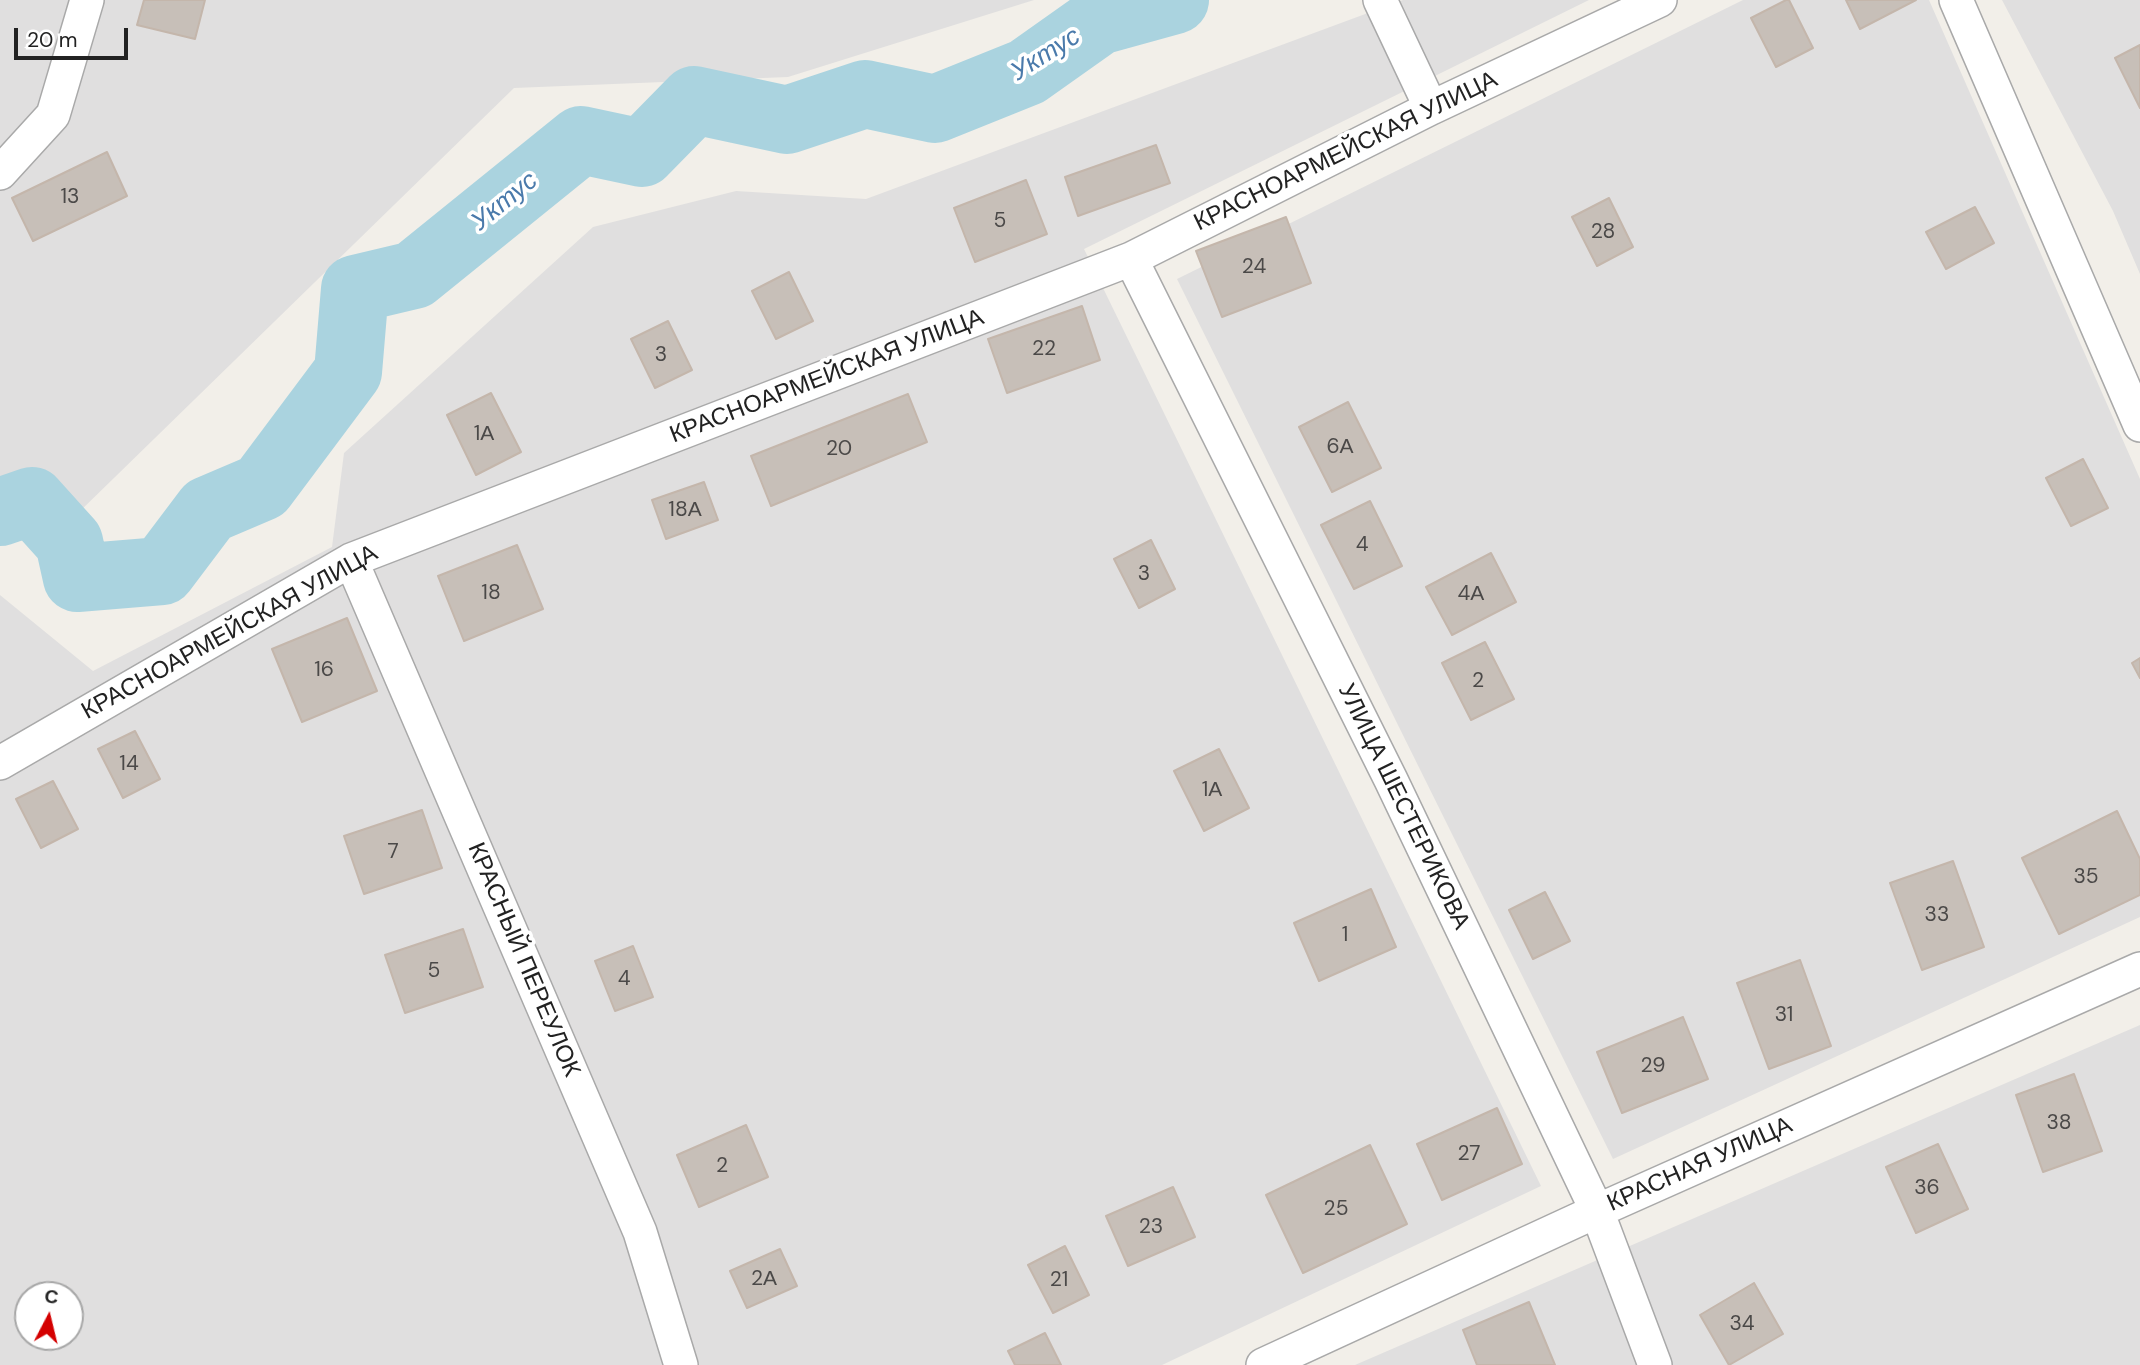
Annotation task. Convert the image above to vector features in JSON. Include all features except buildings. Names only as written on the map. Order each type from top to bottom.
[{"type":"street","points":[[1,172],[53,116],[87,0]]},
{"type":"street","points":[[1380,0],[1431,108]]},
{"type":"street","name":"КРАСНОАРМЕЙСКАЯ УЛИЦА","points":[[0,763],[351,560],[1131,259],[1431,108],[1660,0]]},
{"type":"street","points":[[1956,0],[2140,425]]},
{"type":"street","name":"УЛИЦА ШЕСТЕРИКОВА","points":[[1131,259],[1391,780],[1597,1211],[1655,1365]]},
{"type":"street","name":"КРАСНЫЙ ПЕРЕУЛОК","points":[[351,560],[640,1232],[681,1365]]},
{"type":"street","name":"КРАСНАЯ УЛИЦА","points":[[1263,1365],[1597,1211],[2140,969]]},
{"type":"shaded area","points":[[0,0],[1034,0],[788,77],[514,88],[75,516],[0,488]]},
{"type":"shaded area","points":[[1403,0],[1589,0],[1084,249],[1541,1186],[1162,1365],[0,1365],[0,595],[93,671],[332,547],[344,453],[593,227],[736,191],[866,199]]},
{"type":"shaded area","points":[[1743,0],[1929,0],[2140,479],[2140,917],[1613,1159],[1177,279]]},
{"type":"shaded area","points":[[2002,0],[2140,0],[2140,274],[2113,211]]},
{"type":"shaded area","points":[[2140,1025],[2140,1365],[1355,1365]]},
{"type":"waterway","name":"Уктус","points":[[0,512],[32,501],[69,542],[77,578],[162,571],[208,510],[262,487],[348,372],[355,289],[414,275],[581,140],[642,153],[694,100],[787,120],[865,94],[935,109],[1027,72],[1099,21],[1175,0]]}]
